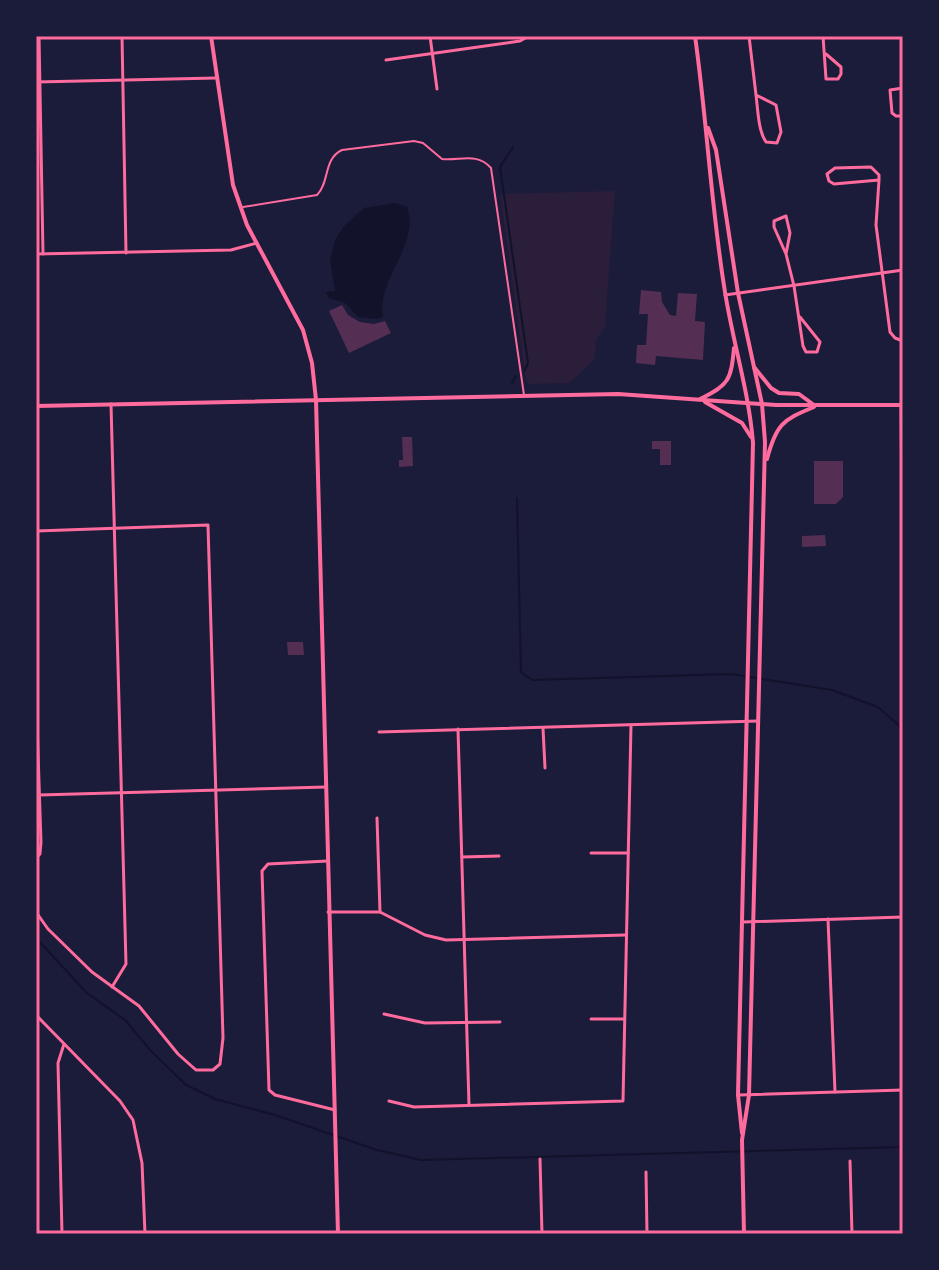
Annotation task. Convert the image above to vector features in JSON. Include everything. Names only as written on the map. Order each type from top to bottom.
[{"type":"main road","points":[[211,36],[239,208],[303,330],[312,363],[316,400],[338,1234]]},
{"type":"main road","points":[[695,36],[725,295],[748,403],[753,443],[738,1095],[744,1234]]},
{"type":"main road","points":[[708,128],[716,150],[738,293],[762,404],[765,466],[752,1007],[749,1095],[742,1142]]},
{"type":"main road","points":[[712,201],[723,201]]},
{"type":"main road","points":[[699,399],[718,390],[728,380],[735,342]]},
{"type":"main road","points":[[753,365],[771,388],[779,393],[799,394],[816,406]]},
{"type":"main road","points":[[36,406],[618,394],[762,404],[902,405]]},
{"type":"main road","points":[[699,399],[742,423],[753,443]]},
{"type":"main road","points":[[765,466],[779,425],[816,406]]},
{"type":"main road","points":[[751,518],[759,520],[763,526]]},
{"type":"main road","points":[[750,552],[763,553]]},
{"type":"main road","points":[[749,629],[761,630]]},
{"type":"main road","points":[[745,797],[757,798]]},
{"type":"main road","points":[[740,1006],[752,1007]]},
{"type":"street","points":[[39,36],[43,254]]},
{"type":"street","points":[[122,36],[126,253]]},
{"type":"street","points":[[430,36],[437,89]]},
{"type":"street","points":[[386,60],[520,41],[529,36]]},
{"type":"street","points":[[749,36],[756,95],[762,137],[766,142],[777,143],[781,132],[776,105],[756,95]]},
{"type":"street","points":[[823,36],[826,79],[838,79],[841,67],[826,54]]},
{"type":"street","points":[[38,82],[217,78]]},
{"type":"street","points":[[903,88],[890,90],[892,113],[903,116]]},
{"type":"street","points":[[879,180],[834,184],[827,174],[835,168],[871,167],[877,170],[879,180],[876,225],[890,332],[903,341]]},
{"type":"street","points":[[786,254],[790,233],[786,216],[777,218],[774,227],[786,254],[806,352],[817,352],[820,342],[800,317]]},
{"type":"street","points":[[36,254],[231,250],[257,243]]},
{"type":"street","points":[[725,295],[903,270]]},
{"type":"street","points":[[111,404],[126,964],[112,987]]},
{"type":"street","points":[[902,405],[903,603]]},
{"type":"street","points":[[36,531],[208,525],[223,1055],[220,1064],[213,1070],[196,1070],[178,1054],[139,1006],[70,952],[36,912]]},
{"type":"street","points":[[36,693],[41,842],[40,854],[36,858]]},
{"type":"street","points":[[379,732],[758,721]]},
{"type":"street","points":[[389,1101],[414,1107],[623,1101],[631,725]]},
{"type":"street","points":[[543,727],[545,768]]},
{"type":"street","points":[[458,729],[469,1105]]},
{"type":"street","points":[[39,795],[326,787]]},
{"type":"street","points":[[377,818],[380,912]]},
{"type":"street","points":[[591,853],[628,853]]},
{"type":"street","points":[[462,857],[499,856]]},
{"type":"street","points":[[328,861],[268,864],[262,871],[262,886],[269,1090],[275,1095],[335,1110]]},
{"type":"street","points":[[328,912],[380,912],[434,939],[625,935]]},
{"type":"street","points":[[741,922],[903,917]]},
{"type":"street","points":[[828,919],[835,1092]]},
{"type":"street","points":[[384,1014],[425,1023],[500,1022]]},
{"type":"street","points":[[36,1015],[120,1101],[133,1120],[142,1163],[145,1234]]},
{"type":"street","points":[[591,1019],[624,1019]]},
{"type":"street","points":[[62,1234],[58,1063],[64,1044]]},
{"type":"street","points":[[738,1095],[903,1090]]},
{"type":"street","points":[[540,1159],[542,1234]]},
{"type":"street","points":[[850,1161],[852,1234]]},
{"type":"street","points":[[646,1172],[647,1234]]},
{"type":"lane","points":[[239,208],[317,195],[330,160],[342,150],[414,141],[423,143],[442,159],[476,158],[487,163],[491,168],[524,396]]},
{"type":"shaded area","points":[[615,191],[605,327],[597,338],[594,360],[570,383],[529,384],[500,194]]},
{"type":"shaded area","points":[[395,203],[407,207],[410,221],[403,249],[385,290],[383,317],[358,317],[345,303],[329,298],[326,292],[335,291],[330,260],[335,240],[344,226],[364,208]]},
{"type":"building","points":[[641,290],[661,292],[662,302],[670,315],[676,316],[678,293],[697,294],[695,321],[705,322],[703,360],[656,356],[655,365],[636,363],[637,345],[646,345],[648,314],[639,314]]},
{"type":"building","points":[[342,305],[348,315],[360,322],[374,324],[385,321],[391,333],[349,353],[329,311]]},
{"type":"building","points":[[402,437],[412,437],[413,466],[399,467],[399,460],[403,460]]},
{"type":"building","points":[[652,441],[671,441],[671,465],[660,465],[660,449],[652,449]]},
{"type":"building","points":[[814,461],[843,461],[843,497],[836,504],[814,504]]},
{"type":"building","points":[[825,535],[826,546],[802,547],[802,536]]},
{"type":"building","points":[[287,642],[303,642],[304,655],[288,655]]},
{"type":"waterway","points":[[513,147],[500,167],[528,363],[525,370]]},
{"type":"waterway","points":[[512,383],[516,376]]},
{"type":"waterway","points":[[517,498],[521,672],[532,680],[731,674],[832,690],[878,707],[903,729]]},
{"type":"waterway","points":[[36,938],[87,993],[125,1020],[186,1085],[215,1099],[275,1115],[377,1150],[421,1160],[903,1147]]}]
